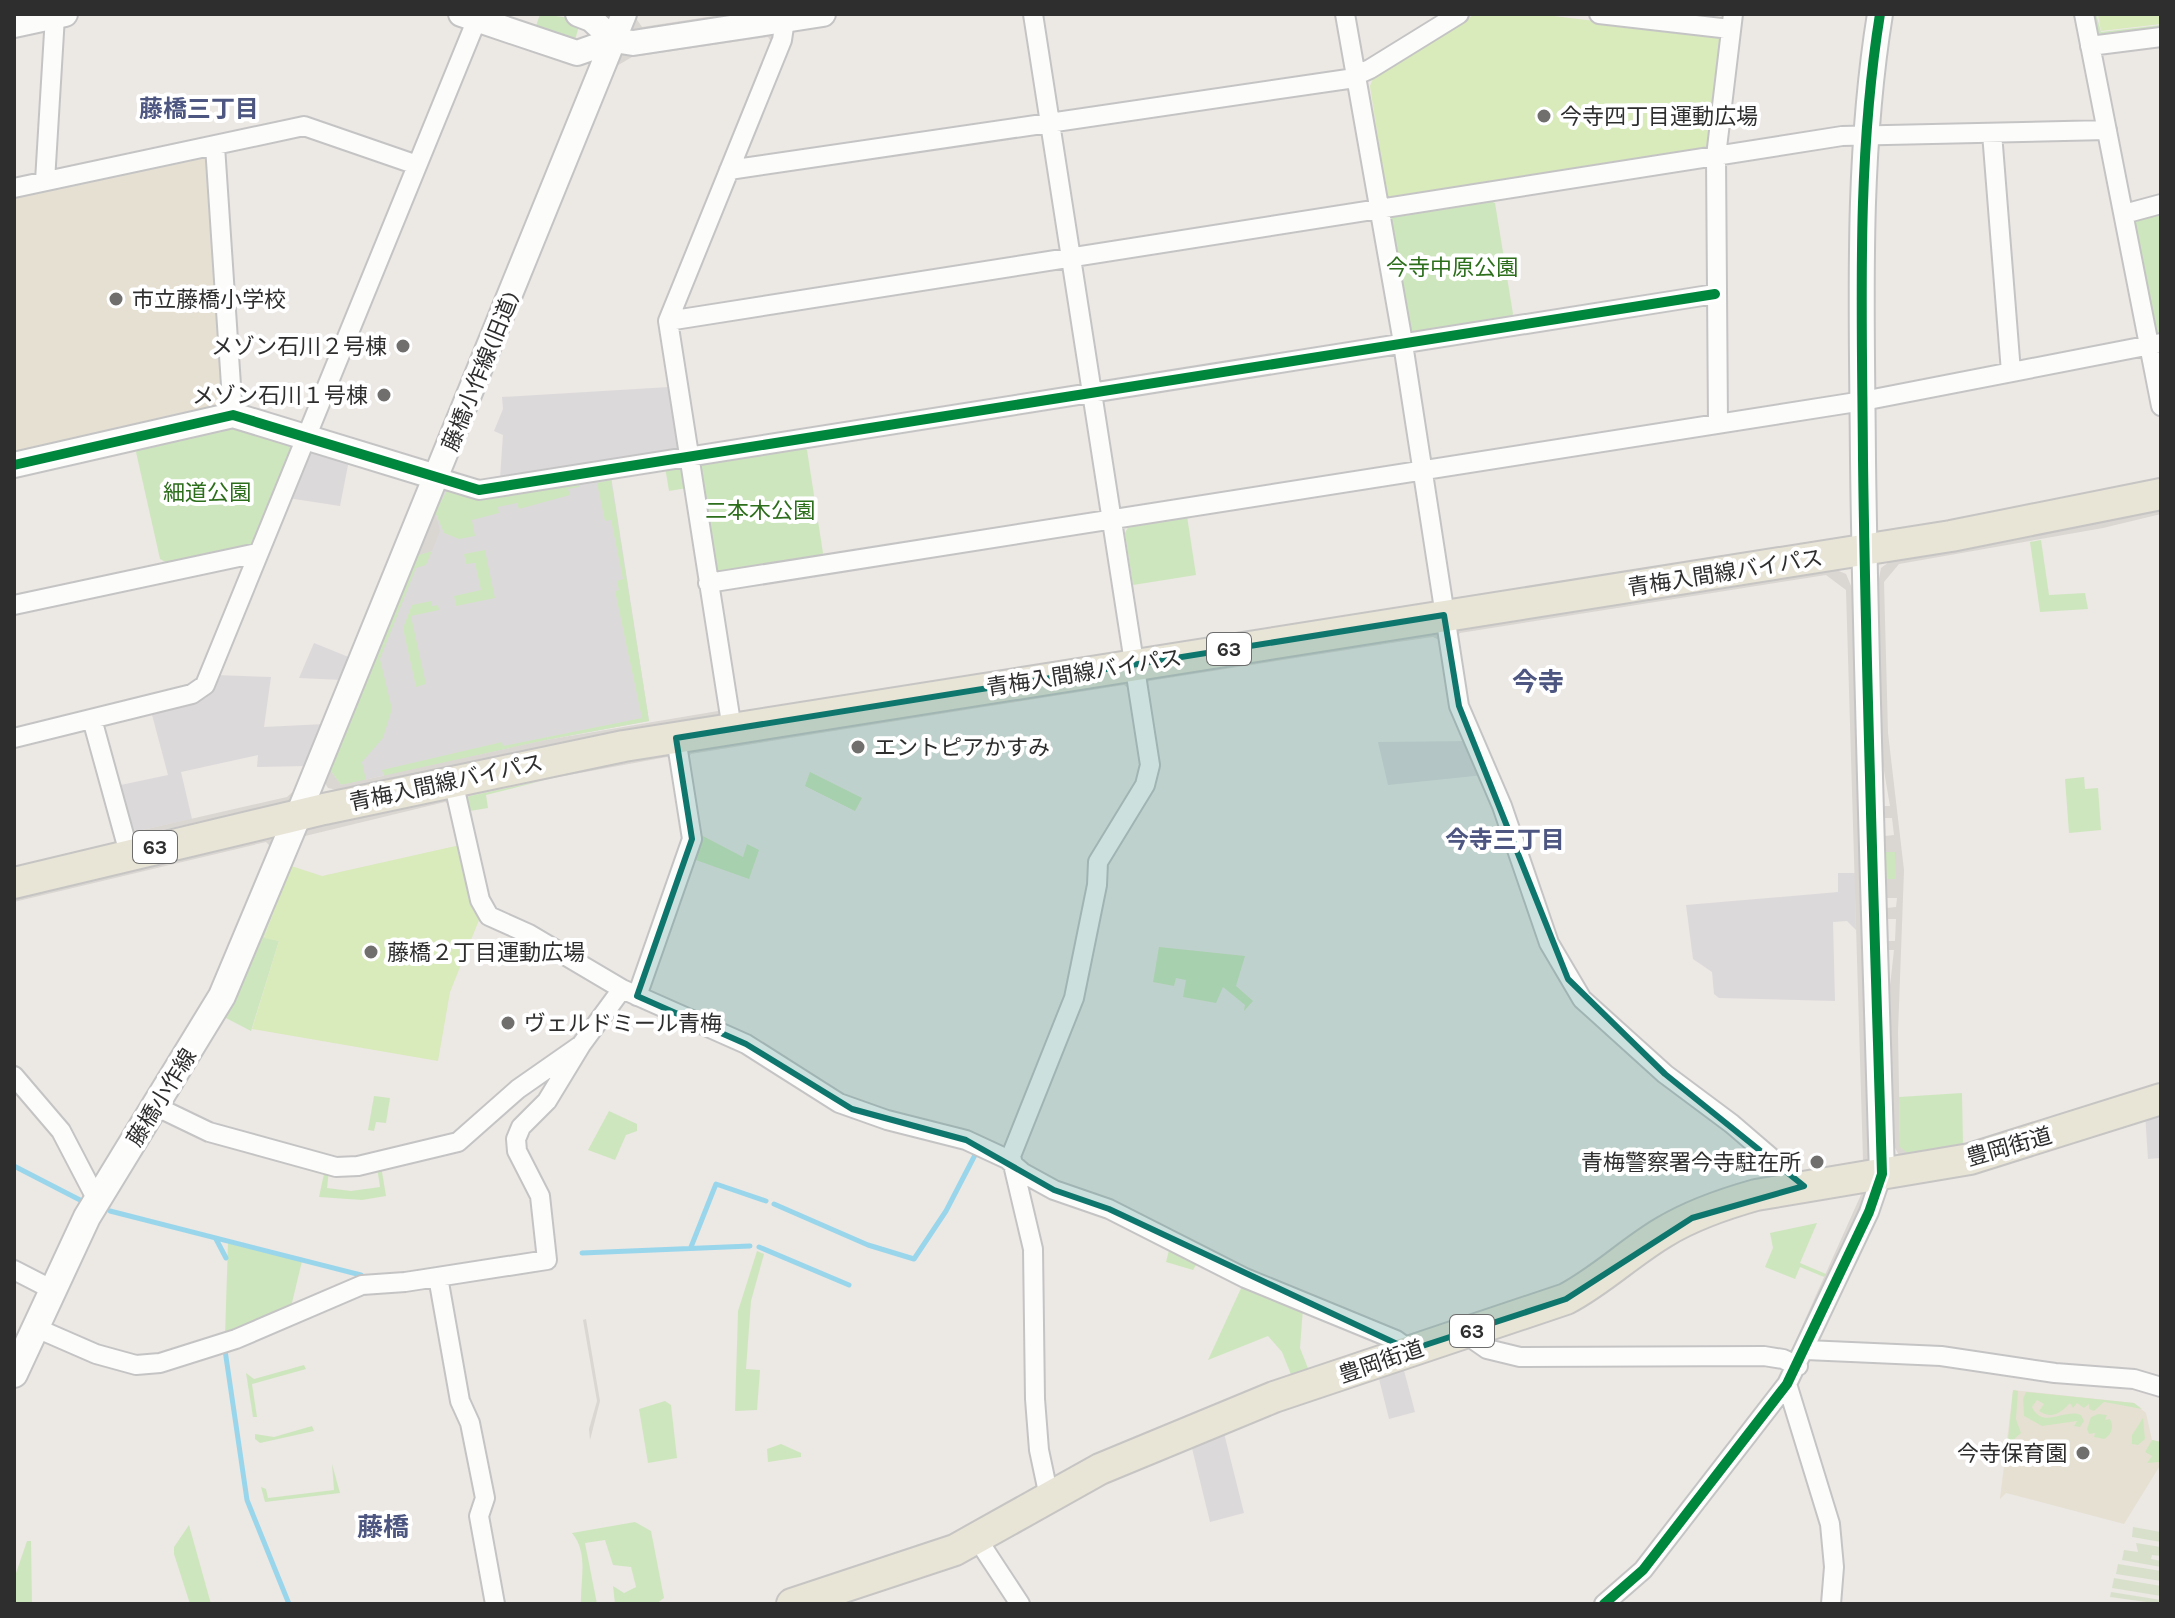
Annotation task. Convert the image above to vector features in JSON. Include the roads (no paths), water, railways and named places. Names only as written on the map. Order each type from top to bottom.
[{"type":"main road","name":"青梅入間線バイパス","points":[[14,883],[129,853],[453,781],[676,738],[1865,550],[2086,512],[2161,494]]},
{"type":"main road","name":"藤橋小作線","points":[[14,1374],[51,1289],[97,1200],[222,996],[298,815]]},
{"type":"main road","name":"豊岡街道","points":[[792,1604],[978,1540],[1049,1497],[1146,1448],[1274,1397],[1566,1299],[1594,1283],[1663,1232],[1692,1218],[1756,1195],[1970,1159],[2161,1099]]},
{"type":"street","points":[[578,14],[591,19],[614,40]]},
{"type":"street","name":"藤橋小作線(旧道)","points":[[298,815],[624,14]]},
{"type":"street","points":[[14,738],[192,694],[201,688],[417,165],[469,17],[577,53],[614,40],[633,43],[823,14]]},
{"type":"street","points":[[1033,14],[1150,775],[1098,862],[1097,885],[1074,998],[1011,1156],[1033,1249],[1035,1399],[1039,1450],[1049,1497]]},
{"type":"street","points":[[1345,14],[1381,209],[1459,706],[1502,806],[1549,943],[1582,999],[1655,1066],[1732,1124],[1804,1186]]},
{"type":"street","points":[[729,170],[1358,75],[1459,14]]},
{"type":"street","points":[[1599,14],[1732,21],[1716,156],[1718,424]]},
{"type":"street","points":[[1604,1604],[1643,1570],[1787,1384],[1869,1212],[1882,1174],[1860,240],[1864,133],[1880,14]]},
{"type":"street","points":[[2084,14],[2124,214],[2155,344],[2161,406]]},
{"type":"street","points":[[14,25],[60,15],[45,181]]},
{"type":"street","points":[[732,729],[668,321],[782,40],[785,20]]},
{"type":"street","points":[[2090,46],[2161,37]]},
{"type":"street","points":[[14,188],[304,126],[417,165]]},
{"type":"street","points":[[668,321],[1864,133],[2107,130]]},
{"type":"street","points":[[1992,133],[2011,372]]},
{"type":"street","points":[[215,146],[233,415]]},
{"type":"street","points":[[2124,214],[2161,204]]},
{"type":"street","points":[[14,465],[233,415],[479,490],[1715,294]]},
{"type":"street","points":[[708,583],[1863,401],[2155,344]]},
{"type":"street","points":[[14,605],[257,553]]},
{"type":"street","points":[[92,719],[129,853]]},
{"type":"street","points":[[34,1327],[96,1354],[136,1365],[160,1363],[236,1339],[362,1285],[547,1260],[540,1196],[517,1151],[516,1139],[526,1122],[547,1101],[581,1045],[629,993],[692,839],[676,738]]},
{"type":"street","points":[[453,781],[483,911],[629,993],[746,1044],[808,1086],[852,1109],[951,1135],[1000,1155],[1054,1190],[1109,1209],[1245,1278],[1396,1340],[1410,1350]]},
{"type":"street","points":[[155,1106],[187,1123],[227,1137],[325,1165],[358,1166],[464,1139],[518,1089],[581,1045]]},
{"type":"street","points":[[14,1076],[61,1131],[97,1200]]},
{"type":"street","points":[[14,1270],[51,1289]]},
{"type":"street","points":[[438,1277],[460,1401],[470,1423],[485,1498],[479,1516],[495,1604]]},
{"type":"street","points":[[1464,1333],[1487,1349],[1520,1357],[1941,1356],[2041,1372],[2134,1379],[2161,1386]]},
{"type":"street","points":[[1787,1384],[1830,1524],[1834,1567],[1831,1604]]},
{"type":"street","points":[[978,1540],[1020,1604]]},
{"type":"waterway","points":[[774,1204],[868,1245],[914,1259],[946,1211],[975,1155]]},
{"type":"waterway","points":[[14,1166],[80,1200]]},
{"type":"waterway","points":[[691,1247],[716,1184],[766,1201]]},
{"type":"waterway","points":[[110,1211],[361,1275]]},
{"type":"waterway","points":[[216,1239],[226,1258]]},
{"type":"waterway","points":[[582,1253],[750,1246]]},
{"type":"waterway","points":[[759,1247],[849,1285]]},
{"type":"waterway","points":[[225,1350],[247,1500],[289,1604]]},
{"type":"place","name":"今寺四丁目運動広場","points":[[1544,116]]},
{"type":"place","name":"市立藤橋小学校","points":[[116,299]]},
{"type":"place","name":"メゾン石川２号棟","points":[[403,346]]},
{"type":"place","name":"メゾン石川１号棟","points":[[384,395]]},
{"type":"place","name":"エントピアかすみ","points":[[858,747]]},
{"type":"place","name":"藤橋２丁目運動広場","points":[[371,952]]},
{"type":"place","name":"ヴェルドミール青梅","points":[[508,1023]]},
{"type":"place","name":"青梅警察署今寺駐在所","points":[[1817,1162]]},
{"type":"place","name":"今寺保育園","points":[[2083,1453]]},
{"type":"district","name":"藤橋三丁目","points":[[199,109]]},
{"type":"district","name":"今寺","points":[[1538,682]]},
{"type":"district","name":"今寺三丁目","points":[[1505,840]]},
{"type":"district","name":"藤橋","points":[[383,1527]]},
{"type":"park label","name":"今寺中原公園","points":[[1452,267]]},
{"type":"park label","name":"細道公園","points":[[207,492]]},
{"type":"park label","name":"二本木公園","points":[[760,510]]}]
